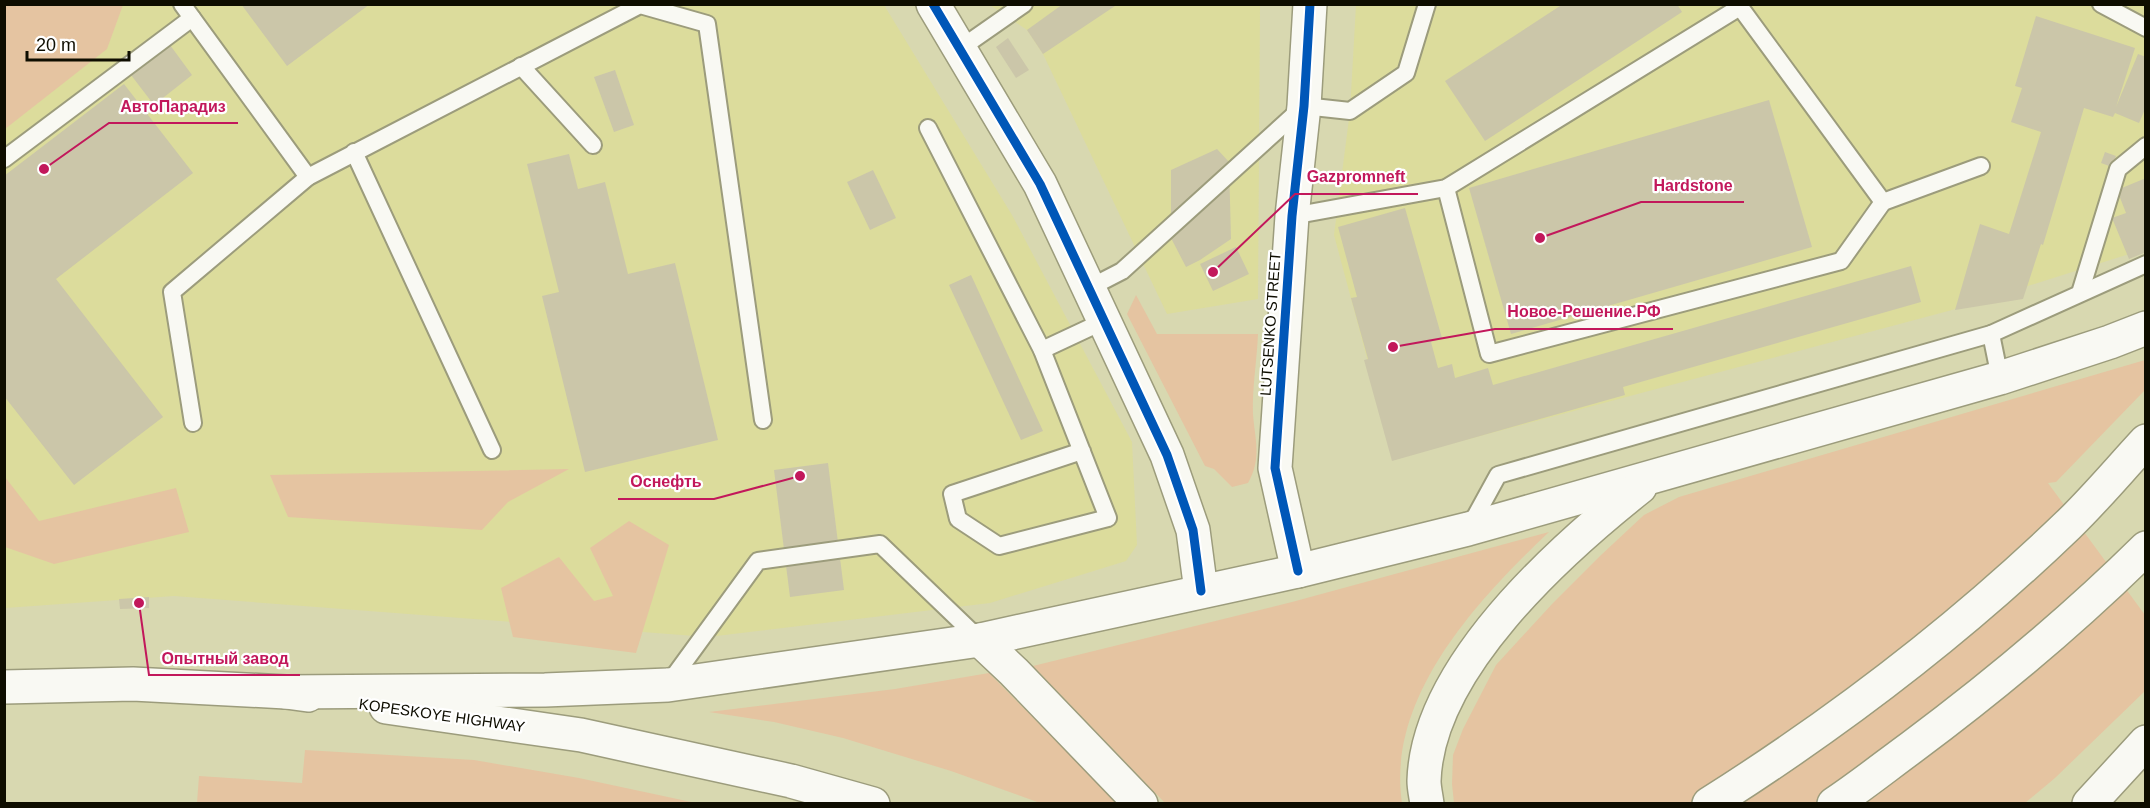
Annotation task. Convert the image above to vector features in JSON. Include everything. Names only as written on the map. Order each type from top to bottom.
[{"type":"main road","points":[[933,4],[1040,184],[1167,455],[1193,530],[1201,591]]},
{"type":"main road","name":"LUTSENKO STREET","points":[[1298,572],[1275,468],[1292,216],[1304,106],[1310,4]]},
{"type":"main road","points":[[286,692],[545,690],[668,685],[980,640],[1298,572],[1468,530],[2000,378],[2110,342],[2145,328]]},
{"type":"main road","points":[[1708,804],[1777,761],[1897,674],[1985,601],[2069,524],[2145,441]]},
{"type":"main road","points":[[1427,804],[1424,781],[1431,735],[1448,694],[1470,658],[1543,572],[1605,515],[1654,477]]},
{"type":"main road","points":[[1834,804],[1952,718],[2039,647],[2098,595],[2145,548]]},
{"type":"main road","points":[[980,640],[1014,672],[1141,804]]},
{"type":"main road","name":"KOPESKOYE HIGHWAY","points":[[4,687],[133,684],[286,692],[581,735],[791,781],[873,804]]},
{"type":"main road","points":[[2089,804],[2145,742]]},
{"type":"lane","points":[[961,48],[1024,4]]},
{"type":"lane","points":[[1089,288],[1122,271],[1304,106],[1350,111],[1406,73],[1427,4]]},
{"type":"lane","points":[[193,423],[172,292],[308,177],[640,5],[707,24],[763,420]]},
{"type":"lane","points":[[2102,5],[2145,28]]},
{"type":"lane","points":[[1292,216],[1446,188],[1740,7],[1883,202]]},
{"type":"lane","points":[[4,159],[187,11],[308,177]]},
{"type":"lane","points":[[521,66],[593,145]]},
{"type":"lane","points":[[928,128],[1042,350],[1082,451],[1108,518],[999,546],[958,519],[952,494],[1082,451]]},
{"type":"lane","points":[[2080,293],[2118,169],[2145,146]]},
{"type":"lane","points":[[354,152],[492,450]]},
{"type":"lane","points":[[1446,188],[1489,354],[1840,261],[1883,202],[1981,166]]},
{"type":"lane","points":[[1468,530],[1498,475],[1990,334],[2145,264]]},
{"type":"lane","points":[[1042,350],[1104,321]]},
{"type":"lane","points":[[1990,334],[2000,378]]},
{"type":"lane","points":[[668,685],[758,561],[880,544],[980,640]]},
{"type":"shaded area","points":[[5,4],[123,5],[107,49],[5,129]]},
{"type":"shaded area","points":[[5,5],[884,5],[1012,215],[1132,442],[1137,545],[1126,561],[990,603],[708,637],[174,596],[5,608]]},
{"type":"shaded area","points":[[990,5],[1260,5],[1258,299],[1167,314],[1043,54],[1027,30]]},
{"type":"shaded area","points":[[1356,5],[2145,5],[2145,249],[1952,310],[1394,459],[1334,235],[1350,111]]},
{"type":"shaded area","points":[[1136,295],[1157,334],[1258,334],[1253,404],[1256,457],[1248,483],[1232,487],[1214,469],[1205,466],[1127,314]]},
{"type":"shaded area","points":[[2145,360],[2145,390],[2056,482],[2048,483],[2145,615],[2145,691],[2055,778],[2025,803],[1454,803],[1453,755],[1463,729],[1496,665],[1553,603],[1644,515],[1679,497]]},
{"type":"shaded area","points":[[569,469],[508,502],[482,530],[288,517],[270,475]]},
{"type":"shaded area","points":[[5,477],[39,521],[176,488],[189,532],[54,564],[5,547]]},
{"type":"shaded area","points":[[629,521],[669,545],[636,653],[513,637],[501,588],[559,557],[594,601],[613,596],[590,548]]},
{"type":"shaded area","points":[[1549,532],[1467,619],[1443,653],[1423,688],[1408,725],[1401,764],[1402,803],[1165,803],[1033,666],[1292,602]]},
{"type":"shaded area","points":[[989,673],[1118,803],[1040,803],[951,771],[843,738],[774,722],[709,712],[895,689]]},
{"type":"shaded area","points":[[305,750],[474,760],[579,778],[696,803],[197,803],[199,776],[302,783]]},
{"type":"building","points":[[241,4],[370,4],[287,66]]},
{"type":"building","points":[[1063,4],[1118,4],[1043,54],[1027,30]]},
{"type":"building","points":[[1563,4],[1677,4],[1682,12],[1485,141],[1445,81]]},
{"type":"building","points":[[2036,16],[2135,48],[2116,107],[2138,54],[2146,57],[2146,107],[2139,123],[2115,113],[2113,117],[2084,108],[2043,245],[2041,244],[2023,299],[1955,310],[1980,224],[2009,234],[2041,132],[2011,122],[2022,88],[2015,86]]},
{"type":"building","points":[[1008,38],[1029,70],[1016,78],[996,47]]},
{"type":"building","points":[[170,45],[192,75],[154,105],[131,75]]},
{"type":"building","points":[[615,70],[634,125],[614,132],[594,77]]},
{"type":"building","points":[[124,84],[193,173],[56,279],[163,417],[74,485],[4,396],[4,176]]},
{"type":"building","points":[[1769,100],[1812,247],[1511,334],[1469,188]]},
{"type":"building","points":[[1217,149],[1229,162],[1231,239],[1186,267],[1171,238],[1171,170]]},
{"type":"building","points":[[2105,152],[2116,156],[2112,167],[2101,163]]},
{"type":"building","points":[[569,154],[578,189],[605,182],[628,274],[675,263],[718,440],[585,472],[542,296],[559,292],[527,164]]},
{"type":"building","points":[[873,170],[896,218],[870,230],[847,182]]},
{"type":"building","points":[[2146,178],[2146,252],[2129,259],[2112,218],[2126,213],[2117,190]]},
{"type":"building","points":[[1405,208],[1442,338],[1431,342],[1438,368],[1452,364],[1455,378],[1488,368],[1493,385],[1911,266],[1921,302],[1623,387],[1625,395],[1392,461],[1364,360],[1368,359],[1351,298],[1357,297],[1338,227]]},
{"type":"building","points":[[1236,247],[1249,274],[1213,291],[1200,264]]},
{"type":"building","points":[[971,275],[1043,431],[1021,440],[949,285]]},
{"type":"building","points":[[828,463],[844,590],[790,597],[774,470]]},
{"type":"building","points":[[149,597],[149,608],[120,609],[119,599]]},
{"type":"tram line","points":[[4,803],[20,804]]},
{"type":"cycle path","points":[[933,4],[1040,184],[1167,455],[1193,530],[1201,591]]},
{"type":"cycle path","points":[[1298,571],[1275,468],[1292,216],[1304,106],[1310,4]]},
{"type":"place","name":"АвтоПарадиз","points":[[44,169]]},
{"type":"place","name":"Hardstone","points":[[1540,238]]},
{"type":"place","name":"Gazpromneft","points":[[1213,272]]},
{"type":"place","name":"Новое-Решение.РФ","points":[[1393,347]]},
{"type":"place","name":"Оснефть","points":[[800,476]]},
{"type":"place","name":"Опытный завод","points":[[139,603]]}]
